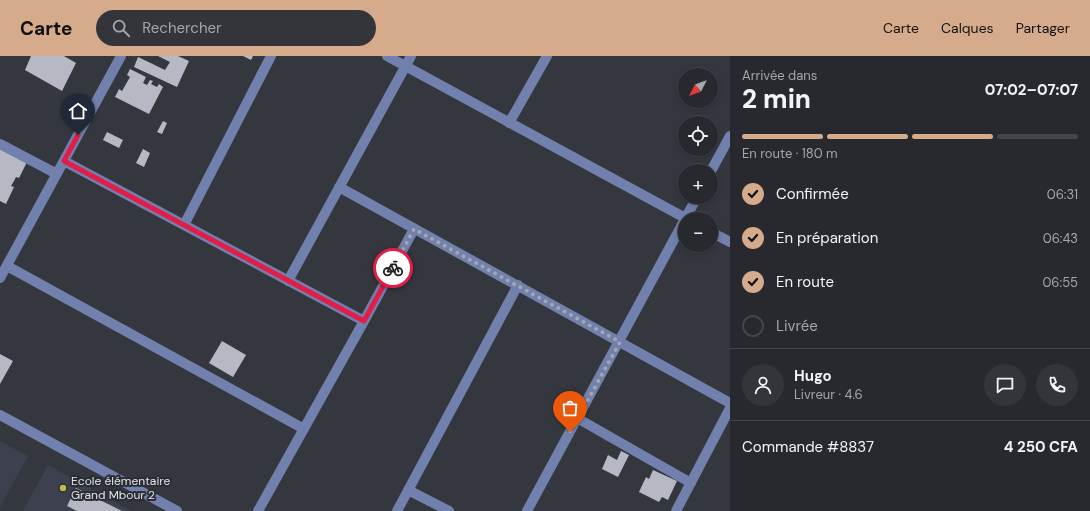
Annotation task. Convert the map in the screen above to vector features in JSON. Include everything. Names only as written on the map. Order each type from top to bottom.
[{"type":"street","points":[[0,278],[121,56]]},
{"type":"street","points":[[184,225],[271,56]]},
{"type":"street","points":[[387,56],[678,214]]},
{"type":"street","points":[[288,281],[411,56]]},
{"type":"street","points":[[510,123],[548,56]]},
{"type":"street","points":[[715,164],[730,136]]},
{"type":"street","points":[[0,144],[57,174]]},
{"type":"street","points":[[64,161],[364,321]]},
{"type":"street","points":[[339,187],[730,403]]},
{"type":"street","points":[[258,511],[414,229]]},
{"type":"street","points":[[527,511],[678,233]]},
{"type":"street","points":[[718,236],[730,242]]},
{"type":"street","points":[[7,266],[304,429]]},
{"type":"street","points":[[397,511],[518,285]]},
{"type":"street","points":[[676,511],[730,408]]},
{"type":"street","points":[[0,415],[177,511]]},
{"type":"street","points":[[577,418],[691,483]]},
{"type":"street","points":[[408,490],[449,511]]},
{"type":"shaded area","points":[[0,441],[28,456],[0,507]]},
{"type":"shaded area","name":"Ecole élémentaire Grand Mbour 2","points":[[48,465],[131,511],[23,511]]},
{"type":"building","points":[[31,56],[64,56],[76,63],[62,91],[25,70]]},
{"type":"building","points":[[158,56],[178,56],[189,61],[177,87],[134,67],[138,57],[165,70],[170,62]]},
{"type":"building","points":[[243,56],[253,56],[251,60]]},
{"type":"building","points":[[130,69],[146,77],[143,83],[147,85],[150,80],[153,81],[151,84],[157,87],[159,84],[163,87],[149,114],[115,97],[119,89],[122,91],[130,77],[127,75]]},
{"type":"building","points":[[163,121],[167,123],[162,134],[157,132]]},
{"type":"building","points":[[107,132],[123,140],[119,148],[103,140]]},
{"type":"building","points":[[0,148],[28,160],[19,178],[16,177],[11,186],[14,187],[6,204],[0,201]]},
{"type":"building","points":[[143,149],[150,153],[144,167],[136,163]]},
{"type":"building","points":[[222,341],[246,355],[233,377],[209,363]]},
{"type":"building","points":[[0,354],[13,361],[0,384]]},
{"type":"building","points":[[621,451],[629,455],[618,477],[602,469],[608,455],[617,460]]},
{"type":"building","points":[[653,470],[677,481],[668,500],[662,497],[659,502],[639,492],[646,477],[649,479]]},
{"type":"building","points":[[76,488],[122,511],[77,511],[67,506]]},
{"type":"way so far","points":[[393,268],[414,229],[620,342],[570,432]]},
{"type":"place","name":"Ecole élémentaire Grand Mbour 2","points":[[63,488]]},
{"type":"route","points":[[78,135],[64,161],[364,321],[393,268]]}]
